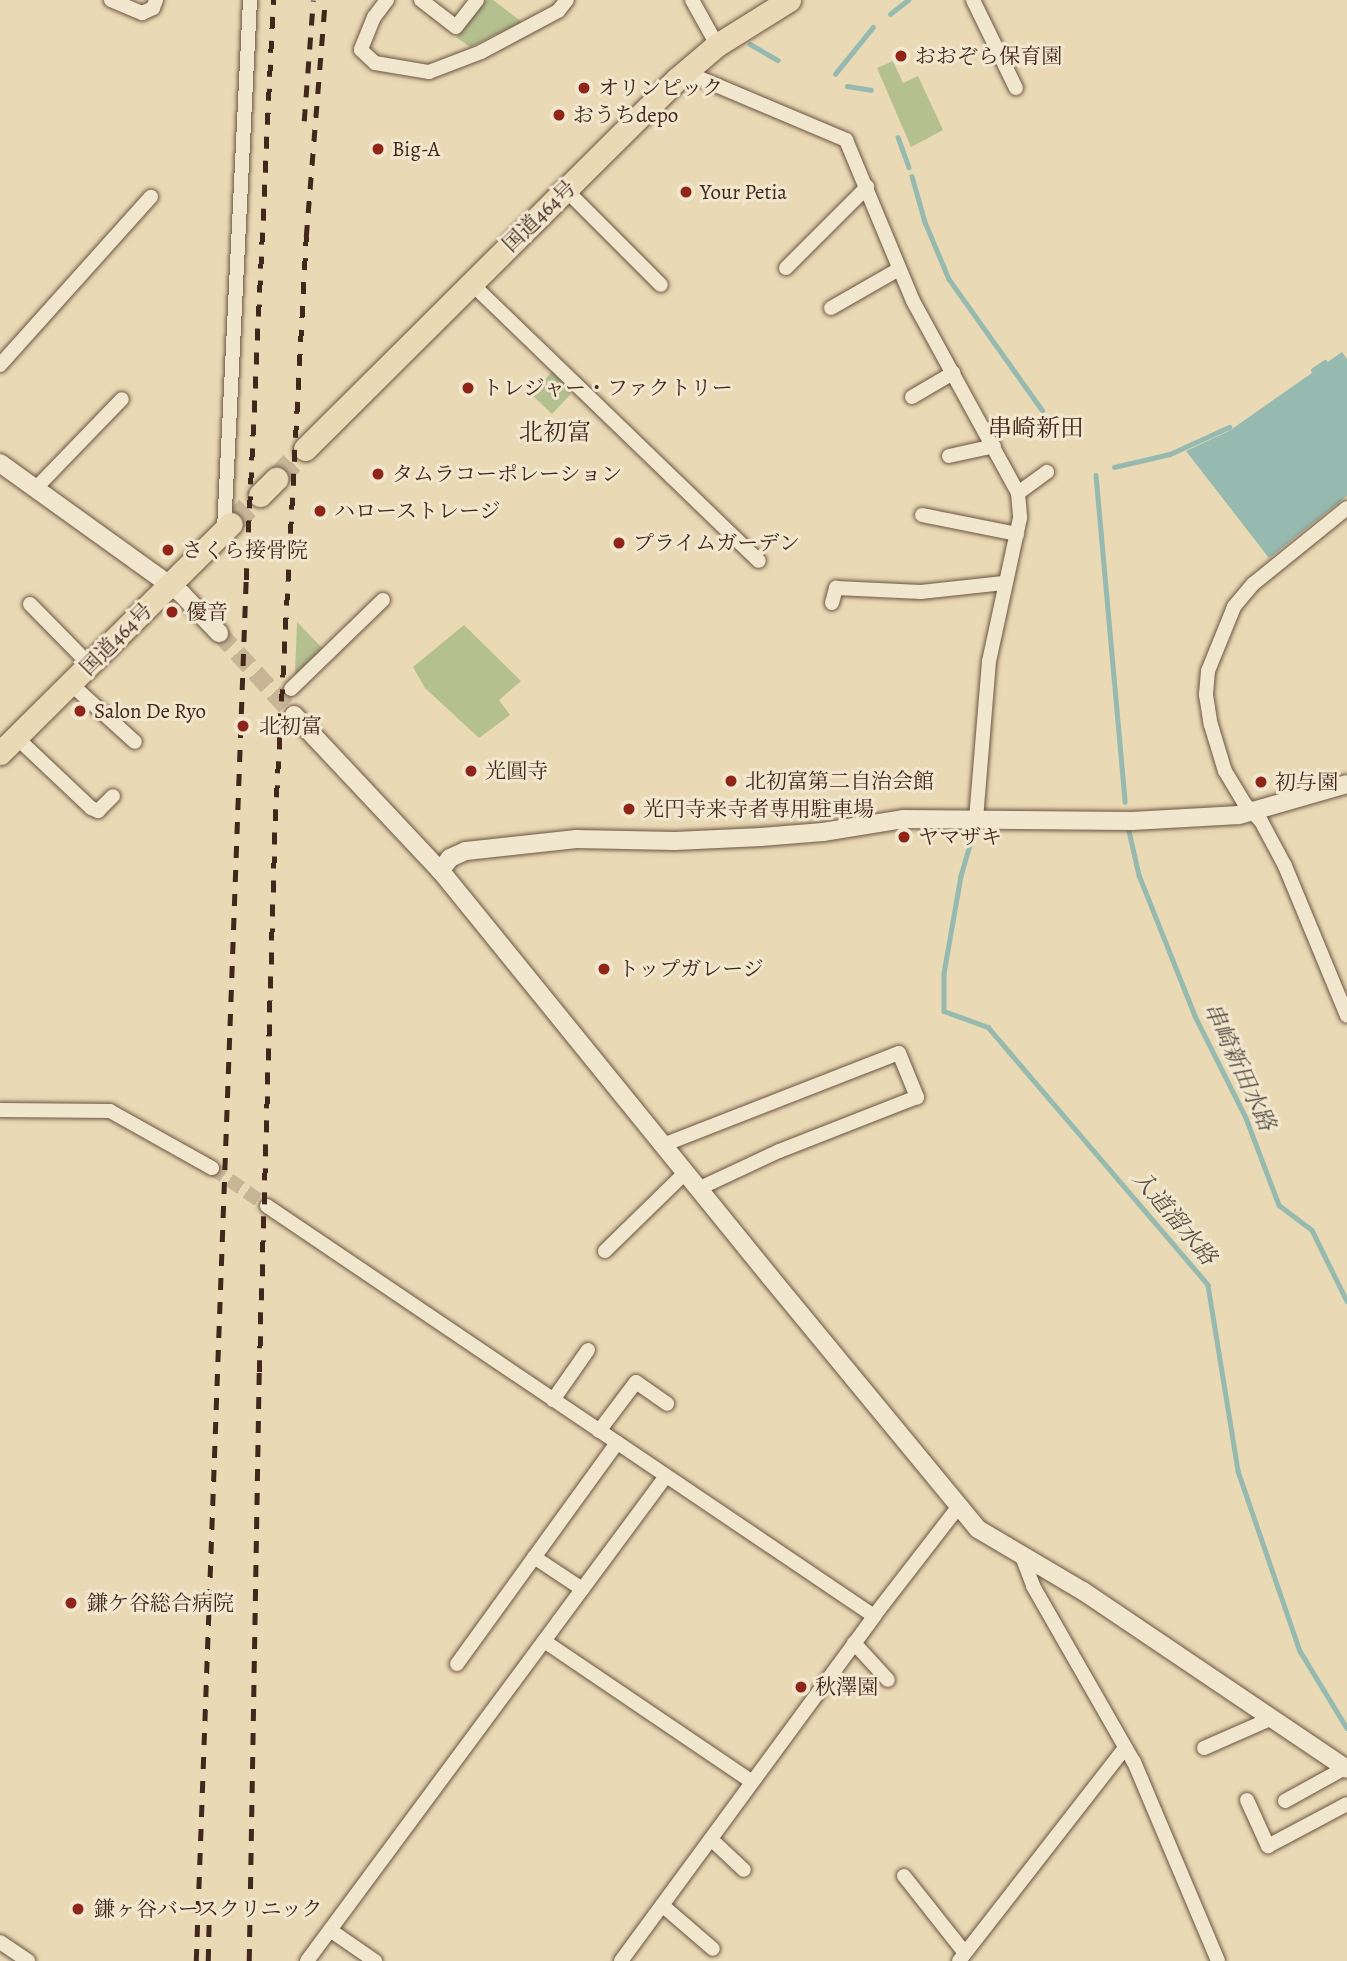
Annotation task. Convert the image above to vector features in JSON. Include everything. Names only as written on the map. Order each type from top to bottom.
[{"type":"highway","name":"国道464号","points":[[305,449],[685,72],[717,45],[789,0]]},
{"type":"highway","name":"国道464号","points":[[8,745],[227,527]]},
{"type":"street","points":[[111,0],[142,13],[153,8],[156,0]]},
{"type":"street","points":[[227,527],[250,0]]},
{"type":"street","points":[[387,0],[374,17],[361,50],[375,63],[429,72],[481,52],[558,11],[567,0]]},
{"type":"street","points":[[421,0],[456,27],[477,0]]},
{"type":"street","points":[[692,0],[717,45]]},
{"type":"street","points":[[973,0],[1016,88]]},
{"type":"street","points":[[685,72],[835,133],[851,148],[913,301],[1018,493],[1020,518],[989,661],[976,819]]},
{"type":"street","points":[[786,268],[867,187]]},
{"type":"street","points":[[566,190],[661,285]]},
{"type":"street","points":[[0,365],[151,197]]},
{"type":"street","points":[[831,308],[899,269]]},
{"type":"street","points":[[471,283],[759,561]]},
{"type":"street","points":[[912,397],[953,373]]},
{"type":"street","points":[[37,487],[122,399]]},
{"type":"street","points":[[949,456],[994,446]]},
{"type":"street","points":[[0,463],[37,487],[169,586],[219,632]]},
{"type":"street","points":[[1018,493],[1047,472]]},
{"type":"street","points":[[1347,508],[1247,592],[1226,622],[1208,671],[1206,695],[1211,725],[1226,771],[1252,813],[1261,821],[1285,866],[1347,1016]]},
{"type":"street","points":[[922,515],[1017,534]]},
{"type":"street","points":[[832,603],[836,588],[921,593],[1004,583]]},
{"type":"street","points":[[291,690],[383,600]]},
{"type":"street","points":[[30,604],[90,665]]},
{"type":"street","points":[[71,684],[135,742]]},
{"type":"street","points":[[294,715],[440,871],[978,1529],[1083,1591],[1346,1768],[1285,1801]]},
{"type":"street","points":[[8,745],[91,808],[98,811],[113,796]]},
{"type":"street","points":[[440,871],[450,858],[466,851],[502,845],[576,839],[675,841],[749,838],[823,832],[904,818],[1175,820],[1252,813],[1347,784]]},
{"type":"street","points":[[663,1145],[899,1054],[917,1097],[779,1152],[698,1189]]},
{"type":"street","points":[[0,1110],[110,1111],[212,1168]]},
{"type":"street","points":[[605,1251],[685,1173]]},
{"type":"street","points":[[267,1206],[874,1616]]},
{"type":"street","points":[[552,1400],[588,1350]]},
{"type":"street","points":[[599,1431],[636,1382],[667,1404]]},
{"type":"street","points":[[457,1664],[617,1443]]},
{"type":"street","points":[[307,1961],[666,1476]]},
{"type":"street","points":[[621,1961],[874,1616],[959,1506]]},
{"type":"street","points":[[1021,1554],[1033,1586],[1125,1748],[1180,1867],[1218,1961]]},
{"type":"street","points":[[534,1557],[582,1588]]},
{"type":"street","points":[[544,1641],[752,1782]]},
{"type":"street","points":[[854,1643],[888,1680]]},
{"type":"street","points":[[1204,1748],[1270,1718]]},
{"type":"street","points":[[904,1876],[962,1957],[1125,1748]]},
{"type":"street","points":[[1247,1800],[1268,1846],[1347,1804]]},
{"type":"street","points":[[711,1839],[744,1870]]},
{"type":"street","points":[[662,1905],[713,1949]]},
{"type":"street","points":[[330,1930],[375,1961]]},
{"type":"street","points":[[0,1941],[28,1961]]},
{"type":"green space","points":[[486,0],[493,0],[522,22],[470,47],[456,37]]},
{"type":"green space","points":[[893,61],[903,83],[918,76],[943,130],[911,147],[877,68]]},
{"type":"green space","points":[[554,370],[571,386],[570,395],[552,414],[531,394]]},
{"type":"green space","points":[[297,622],[323,649],[295,675]]},
{"type":"green space","points":[[464,625],[521,681],[499,700],[510,715],[479,738],[425,688],[413,667]]},
{"type":"water","points":[[1342,352],[1347,359],[1347,496],[1269,558],[1186,451],[1229,431]]},
{"type":"waterway","points":[[890,14],[908,0]]},
{"type":"waterway","points":[[835,74],[873,27]]},
{"type":"waterway","points":[[750,44],[778,60]]},
{"type":"waterway","points":[[847,86],[871,90]]},
{"type":"waterway","points":[[898,137],[909,167]]},
{"type":"waterway","points":[[912,176],[925,222],[949,279],[1042,410]]},
{"type":"waterway","name":"串崎新田水路","points":[[1313,370],[1325,362]]},
{"type":"waterway","name":"串崎新田水路","points":[[1114,467],[1170,454],[1229,427]]},
{"type":"waterway","name":"串崎新田水路","points":[[1096,475],[1125,802]]},
{"type":"waterway","name":"入道溜水路","points":[[975,828],[961,876],[944,973],[944,1011],[988,1027],[1208,1285],[1238,1471],[1300,1651],[1347,1728]]},
{"type":"waterway","name":"串崎新田水路","points":[[1129,831],[1139,875],[1195,1016],[1246,1118],[1279,1205],[1312,1230],[1347,1301]]},
{"type":"tunnel","points":[[276,479],[305,449]]},
{"type":"tunnel","points":[[231,524],[260,495]]},
{"type":"tunnel","points":[[219,633],[294,715]]},
{"type":"tunnel","points":[[279,701],[291,689]]},
{"type":"tunnel","points":[[212,1168],[267,1206]]},
{"type":"railway","points":[[196,1961],[246,580],[273,0]]},
{"type":"railway","points":[[304,121],[313,0]]},
{"type":"railway","points":[[249,1961],[259,1372],[275,821],[306,237],[325,0]]},
{"type":"railway","points":[[208,1961],[209,1917]]},
{"type":"place","name":"おおぞら保育園","points":[[901,56]]},
{"type":"place","name":"オリンピック","points":[[584,88]]},
{"type":"place","name":"おうちdepo","points":[[559,115]]},
{"type":"place","name":"Big-A","points":[[378,149]]},
{"type":"place","name":"Your Petia","points":[[686,192]]},
{"type":"place","name":"トレジャー・ファクトリー","points":[[468,388]]},
{"type":"place","name":"タムラコーポレーション","points":[[378,474]]},
{"type":"place","name":"ハローストレージ","points":[[320,511]]},
{"type":"place","name":"プライムガーデン","points":[[619,543]]},
{"type":"place","name":"さくら接骨院","points":[[168,550]]},
{"type":"place","name":"優音","points":[[172,612]]},
{"type":"place","name":"Salon De Ryo","points":[[80,711]]},
{"type":"place","name":"北初富","points":[[243,726]]},
{"type":"place","name":"光圓寺","points":[[471,771]]},
{"type":"place","name":"北初富第二自治会館","points":[[731,781]]},
{"type":"place","name":"初与園","points":[[1261,782]]},
{"type":"place","name":"光円寺来寺者専用駐車場","points":[[629,809]]},
{"type":"place","name":"ヤマザキ","points":[[904,837]]},
{"type":"place","name":"トップガレージ","points":[[604,969]]},
{"type":"place","name":"鎌ケ谷総合病院","points":[[71,1603]]},
{"type":"place","name":"秋澤園","points":[[801,1687]]},
{"type":"place","name":"鎌ヶ谷バースクリニック","points":[[78,1909]]},
{"type":"district","name":"串崎新田","points":[[1036,429]]},
{"type":"district","name":"北初富","points":[[555,433]]}]
